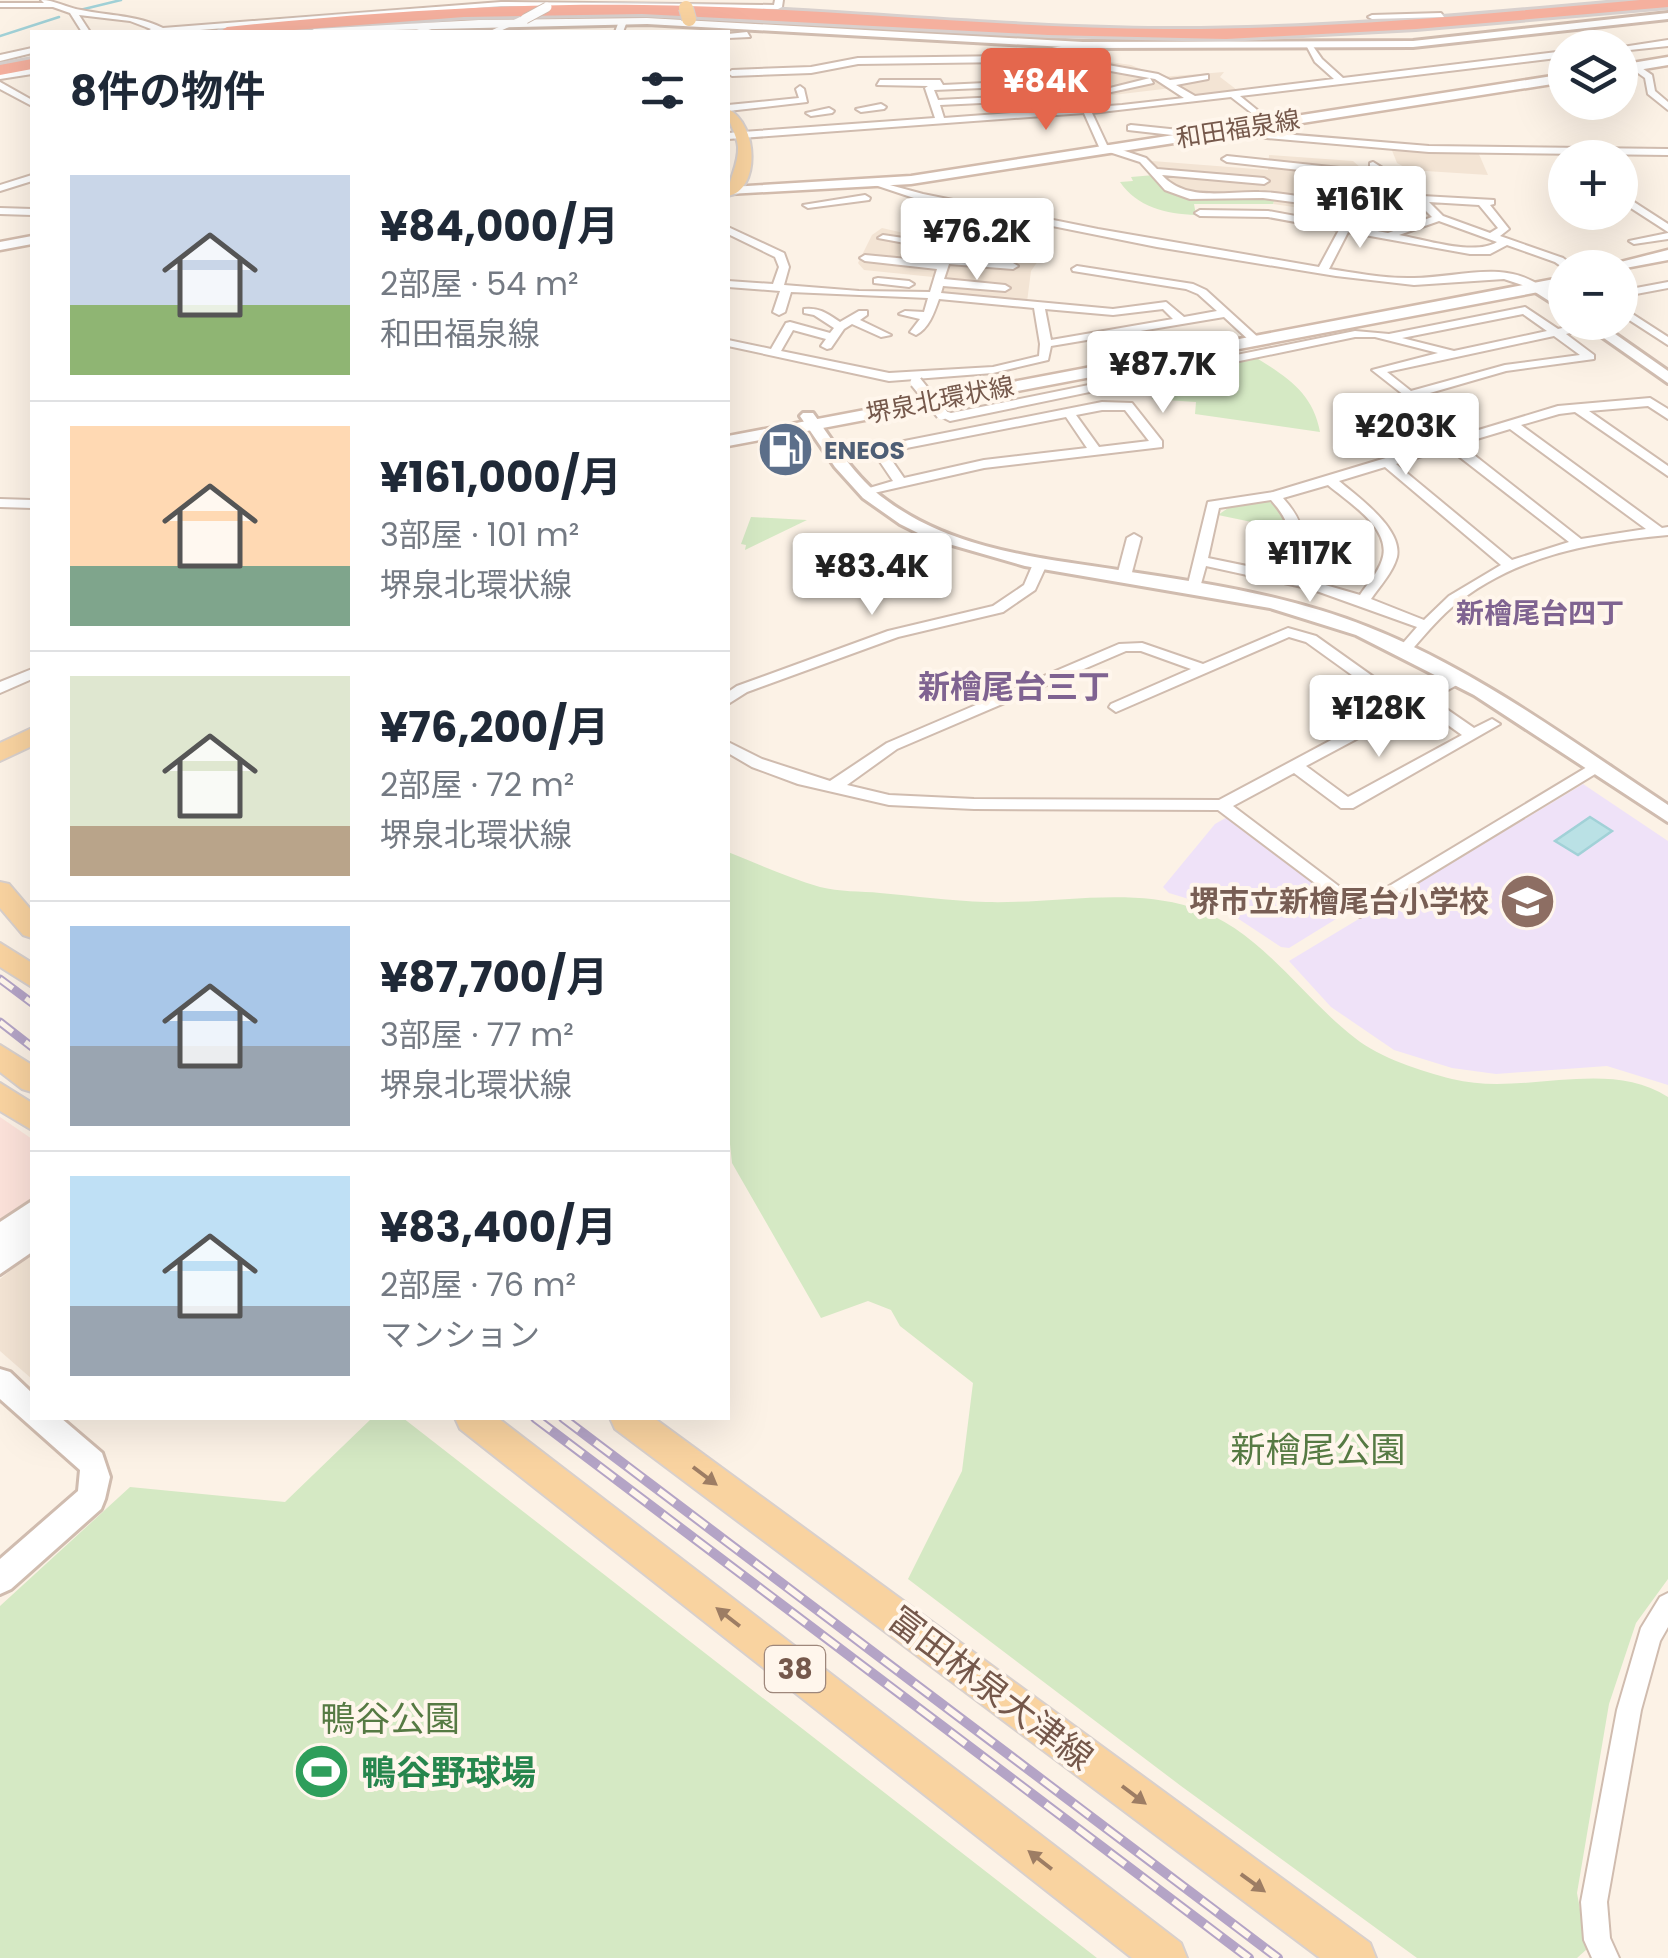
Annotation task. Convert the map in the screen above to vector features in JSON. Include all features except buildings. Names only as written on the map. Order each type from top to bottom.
[{"type":"highway","points":[[253,30],[483,12],[641,10],[1084,33],[1243,34],[1396,28],[1668,4]]},
{"type":"highway","points":[[288,30],[480,16],[612,14],[764,18],[1082,38],[1247,38],[1401,32],[1668,4]]},
{"type":"highway","points":[[0,71],[30,65]]},
{"type":"main road","points":[[1638,66],[1668,62]]},
{"type":"main road","name":"和田福泉線","points":[[730,191],[878,183],[1548,81]]},
{"type":"main road","points":[[730,191],[745,160],[736,135]]},
{"type":"main road","points":[[0,246],[30,240]]},
{"type":"main road","points":[[1638,263],[1668,259]]},
{"type":"main road","points":[[1638,266],[1668,259]]},
{"type":"main road","name":"堺泉北環状線","points":[[730,432],[811,420],[1548,281]]},
{"type":"main road","name":"堺泉北環状線","points":[[730,440],[811,420]]},
{"type":"main road","points":[[0,739],[30,723]]},
{"type":"main road","points":[[0,753],[30,737]]},
{"type":"main road","points":[[0,890],[30,926]]},
{"type":"main road","points":[[0,953],[30,976]]},
{"type":"main road","points":[[0,1056],[30,1079]]},
{"type":"main road","points":[[0,1095],[30,1117]]},
{"type":"main road","name":"38","points":[[475,1420],[1166,1958]]},
{"type":"main road","name":"富田林泉大津線","points":[[630,1420],[1355,1958]]},
{"type":"street","points":[[371,14],[358,6],[373,0]]},
{"type":"street","points":[[408,11],[434,0]]},
{"type":"street","points":[[359,30],[521,20],[622,29],[746,3],[778,7],[779,0]]},
{"type":"street","points":[[0,5],[49,2],[74,14],[136,17],[155,30]]},
{"type":"street","points":[[182,30],[465,3],[554,3],[1083,45],[1310,45],[1438,42],[1668,16]]},
{"type":"street","points":[[497,30],[554,3]]},
{"type":"street","points":[[74,14],[85,30]]},
{"type":"street","points":[[688,15],[733,26]]},
{"type":"street","points":[[1372,17],[1442,15]]},
{"type":"street","points":[[421,30],[435,25]]},
{"type":"street","points":[[730,36],[747,34]]},
{"type":"street","points":[[1638,46],[1668,43]]},
{"type":"street","points":[[732,73],[806,72],[858,60],[1014,58],[1083,45]]},
{"type":"street","points":[[1310,45],[1318,60],[1344,83]]},
{"type":"street","points":[[0,58],[30,51]]},
{"type":"street","points":[[736,135],[1087,111],[1548,56]]},
{"type":"street","points":[[1638,67],[1652,92],[1668,107]]},
{"type":"street","points":[[1108,68],[1165,81],[1194,100]]},
{"type":"street","points":[[1117,88],[1098,76],[1124,71]]},
{"type":"street","points":[[880,82],[939,80],[943,88]]},
{"type":"street","points":[[934,103],[1043,96],[1032,80],[928,88],[941,121]]},
{"type":"street","points":[[1102,90],[1165,81],[1209,81],[1247,109]]},
{"type":"street","points":[[0,85],[30,102]]},
{"type":"street","points":[[1651,86],[1668,88]]},
{"type":"street","points":[[730,110],[804,100],[800,89]]},
{"type":"street","points":[[870,126],[860,108],[881,108]]},
{"type":"street","points":[[814,129],[810,111],[829,111]]},
{"type":"street","points":[[1087,111],[1100,142],[1143,160],[1168,188],[1190,196],[1263,194],[1388,212],[1341,172],[1227,159]]},
{"type":"street","points":[[1131,128],[1199,135]]},
{"type":"street","points":[[1223,132],[1548,153]]},
{"type":"street","points":[[1263,194],[1267,136]]},
{"type":"street","points":[[1638,153],[1668,152]]},
{"type":"street","points":[[1374,165],[1439,218],[1548,258]]},
{"type":"street","points":[[1303,166],[1322,204]]},
{"type":"street","points":[[1156,172],[1264,181]]},
{"type":"street","points":[[0,188],[30,179]]},
{"type":"street","points":[[878,183],[1180,248],[1322,270],[1417,282],[1506,272],[1548,294]]},
{"type":"street","points":[[827,187],[836,201]]},
{"type":"street","points":[[815,205],[865,198]]},
{"type":"street","points":[[1418,199],[1486,201],[1504,229],[1492,236]]},
{"type":"street","points":[[916,332],[928,316],[945,258],[946,234],[971,206]]},
{"type":"street","points":[[1638,210],[1668,232]]},
{"type":"street","points":[[0,211],[30,212]]},
{"type":"street","points":[[1200,213],[1269,212],[1470,251],[1490,250],[1506,241]]},
{"type":"street","points":[[1406,216],[1424,222]]},
{"type":"street","points":[[1389,236],[1439,218]]},
{"type":"street","points":[[1322,270],[1344,228]]},
{"type":"street","points":[[730,231],[780,255],[784,267],[779,312]]},
{"type":"street","points":[[1634,240],[1668,232]]},
{"type":"street","points":[[888,241],[945,258]]},
{"type":"street","points":[[730,284],[1005,291],[1014,264],[945,258],[888,263],[865,258]]},
{"type":"street","points":[[1077,269],[1145,278],[1202,292],[1252,337]]},
{"type":"street","points":[[1145,278],[1142,288],[1182,320]]},
{"type":"street","points":[[878,280],[1121,313],[1166,305]]},
{"type":"street","points":[[1638,291],[1668,285]]},
{"type":"street","points":[[1649,289],[1668,301]]},
{"type":"street","points":[[730,343],[914,379],[992,370],[1044,358],[1046,344],[1040,304]]},
{"type":"street","points":[[1388,337],[1525,310],[1548,327]]},
{"type":"street","points":[[808,311],[885,335]]},
{"type":"street","points":[[1046,344],[1226,312]]},
{"type":"street","points":[[905,314],[928,316]]},
{"type":"street","points":[[775,351],[790,324],[847,325]]},
{"type":"street","points":[[818,360],[847,325]]},
{"type":"street","points":[[1638,326],[1668,342]]},
{"type":"street","points":[[914,379],[942,414],[950,418],[1355,334],[1388,337],[1454,354]]},
{"type":"street","points":[[1548,336],[1378,370],[1409,395],[1504,368],[1590,356],[1567,340]]},
{"type":"street","points":[[1617,340],[1668,378]]},
{"type":"street","points":[[1194,588],[1213,505],[1274,496],[1541,413],[1650,402],[1668,415]]},
{"type":"street","points":[[865,492],[900,481],[1039,456],[1158,444],[1128,406],[1068,413],[878,450],[900,481]]},
{"type":"street","points":[[1577,408],[1668,472]]},
{"type":"street","points":[[1068,413],[1096,452]]},
{"type":"street","points":[[811,420],[865,492],[912,524],[966,546],[1040,564],[1291,607],[1404,650],[1457,679],[1668,816]]},
{"type":"street","points":[[1510,423],[1663,532]]},
{"type":"street","points":[[1449,442],[1577,542]]},
{"type":"street","points":[[1386,462],[1508,565]]},
{"type":"street","points":[[1330,480],[1380,524],[1392,548],[1390,559],[1364,598]]},
{"type":"street","points":[[1274,496],[1293,516],[1300,532],[1288,577]]},
{"type":"street","points":[[0,503],[30,504]]},
{"type":"street","points":[[1404,650],[1451,601],[1508,565],[1577,542],[1663,532]]},
{"type":"street","points":[[1124,576],[1134,538]]},
{"type":"street","points":[[1200,561],[1288,577],[1364,598],[1427,626]]},
{"type":"street","points":[[730,698],[893,634],[998,608],[1030,587],[1040,564]]},
{"type":"street","points":[[1116,707],[1274,635],[1300,634],[1406,707]]},
{"type":"street","points":[[831,788],[892,746],[1124,647],[1142,647],[1202,668]]},
{"type":"street","points":[[0,688],[30,675]]},
{"type":"street","points":[[730,748],[757,763],[831,788],[930,803],[1222,805],[1457,679]]},
{"type":"street","points":[[1422,700],[1473,735]]},
{"type":"street","points":[[1295,766],[1347,804],[1492,724]]},
{"type":"street","points":[[1222,805],[1360,911],[1597,768]]},
{"type":"street","points":[[0,1237],[30,1214]]},
{"type":"street","points":[[0,1263],[30,1239]]},
{"type":"street","points":[[0,1382],[30,1408]]},
{"type":"street","points":[[0,1579],[91,1499],[96,1478],[92,1462],[43,1420]]},
{"type":"street","points":[[1606,1958],[1597,1940],[1594,1902],[1629,1710],[1649,1636],[1668,1605]]},
{"type":"shaded area","points":[[1103,61],[1131,65],[1161,77],[1224,72],[1220,77],[1241,93],[1194,98],[1180,87],[1105,96],[1086,70]]},
{"type":"shaded area","points":[[1391,148],[1478,152],[1488,175],[1410,170],[1397,163]]},
{"type":"shaded area","points":[[1269,155],[1353,161],[1412,213],[1390,221],[1273,204],[1275,199],[1204,196],[1174,189],[1152,161],[1268,170]]},
{"type":"shaded area","points":[[882,228],[947,243],[933,277],[864,270],[858,263],[872,235]]},
{"type":"shaded area","points":[[951,250],[1040,258],[1031,271],[1027,302],[937,293]]},
{"type":"shaded area","name":"堺市立新檜尾台小学校","points":[[1583,784],[1668,841],[1668,1085],[1607,1066],[1496,1074],[1452,1068],[1394,1050],[1331,1007],[1289,961]]},
{"type":"shaded area","points":[[1229,816],[1349,911],[1289,948],[1281,947],[1225,910],[1169,893],[1163,887],[1215,824]]},
{"type":"shaded area","points":[[0,1117],[30,1138],[30,1205],[0,1228]]},
{"type":"shaded area","points":[[30,1255],[30,1377],[0,1351],[0,1279]]},
{"type":"green space","points":[[1154,175],[1190,197],[1275,198],[1273,204],[1194,204],[1196,215],[1185,214],[1144,203],[1120,182]]},
{"type":"green space","points":[[1255,357],[1305,396],[1320,432],[1195,414],[1196,402],[1151,399],[1173,388],[1200,388],[1207,368]]},
{"type":"green space","points":[[1269,501],[1291,523],[1266,525],[1218,515],[1231,506]]},
{"type":"green space","points":[[751,517],[807,520],[745,550],[746,545],[741,544]]},
{"type":"green space","name":"新檜尾公園","points":[[730,853],[835,890],[986,902],[1141,898],[1191,907],[1238,931],[1355,1038],[1401,1063],[1479,1083],[1618,1080],[1644,1085],[1668,1097],[1668,1579],[1636,1623],[1609,1704],[1577,1893],[1587,1949],[1577,1958],[1417,1958],[908,1579],[962,1471],[973,1383],[900,1326],[891,1310],[868,1301],[821,1318],[732,1163]]},
{"type":"green space","name":"鴨谷公園","points":[[370,1420],[406,1420],[1097,1958],[0,1958],[0,1606],[130,1487],[285,1502]]},
{"type":"water","points":[[1590,817],[1612,831],[1578,855],[1555,841]]},
{"type":"waterway","points":[[80,10],[121,0]]},
{"type":"waterway","points":[[0,36],[59,17]]},
{"type":"railway","points":[[0,979],[30,1002]]},
{"type":"railway","points":[[0,1022],[30,1045]]},
{"type":"railway","points":[[538,1420],[1249,1958]]},
{"type":"railway","points":[[566,1420],[1278,1958]]},
{"type":"place","name":"ENEOS","points":[[785,450]]},
{"type":"place","name":"堺市立新檜尾台小学校","points":[[1528,901]]},
{"type":"place","name":"鴨谷野球場","points":[[322,1772]]},
{"type":"district","name":"新檜尾台四丁","points":[[1540,613]]},
{"type":"district","name":"新檜尾台三丁","points":[[1014,686]]}]
